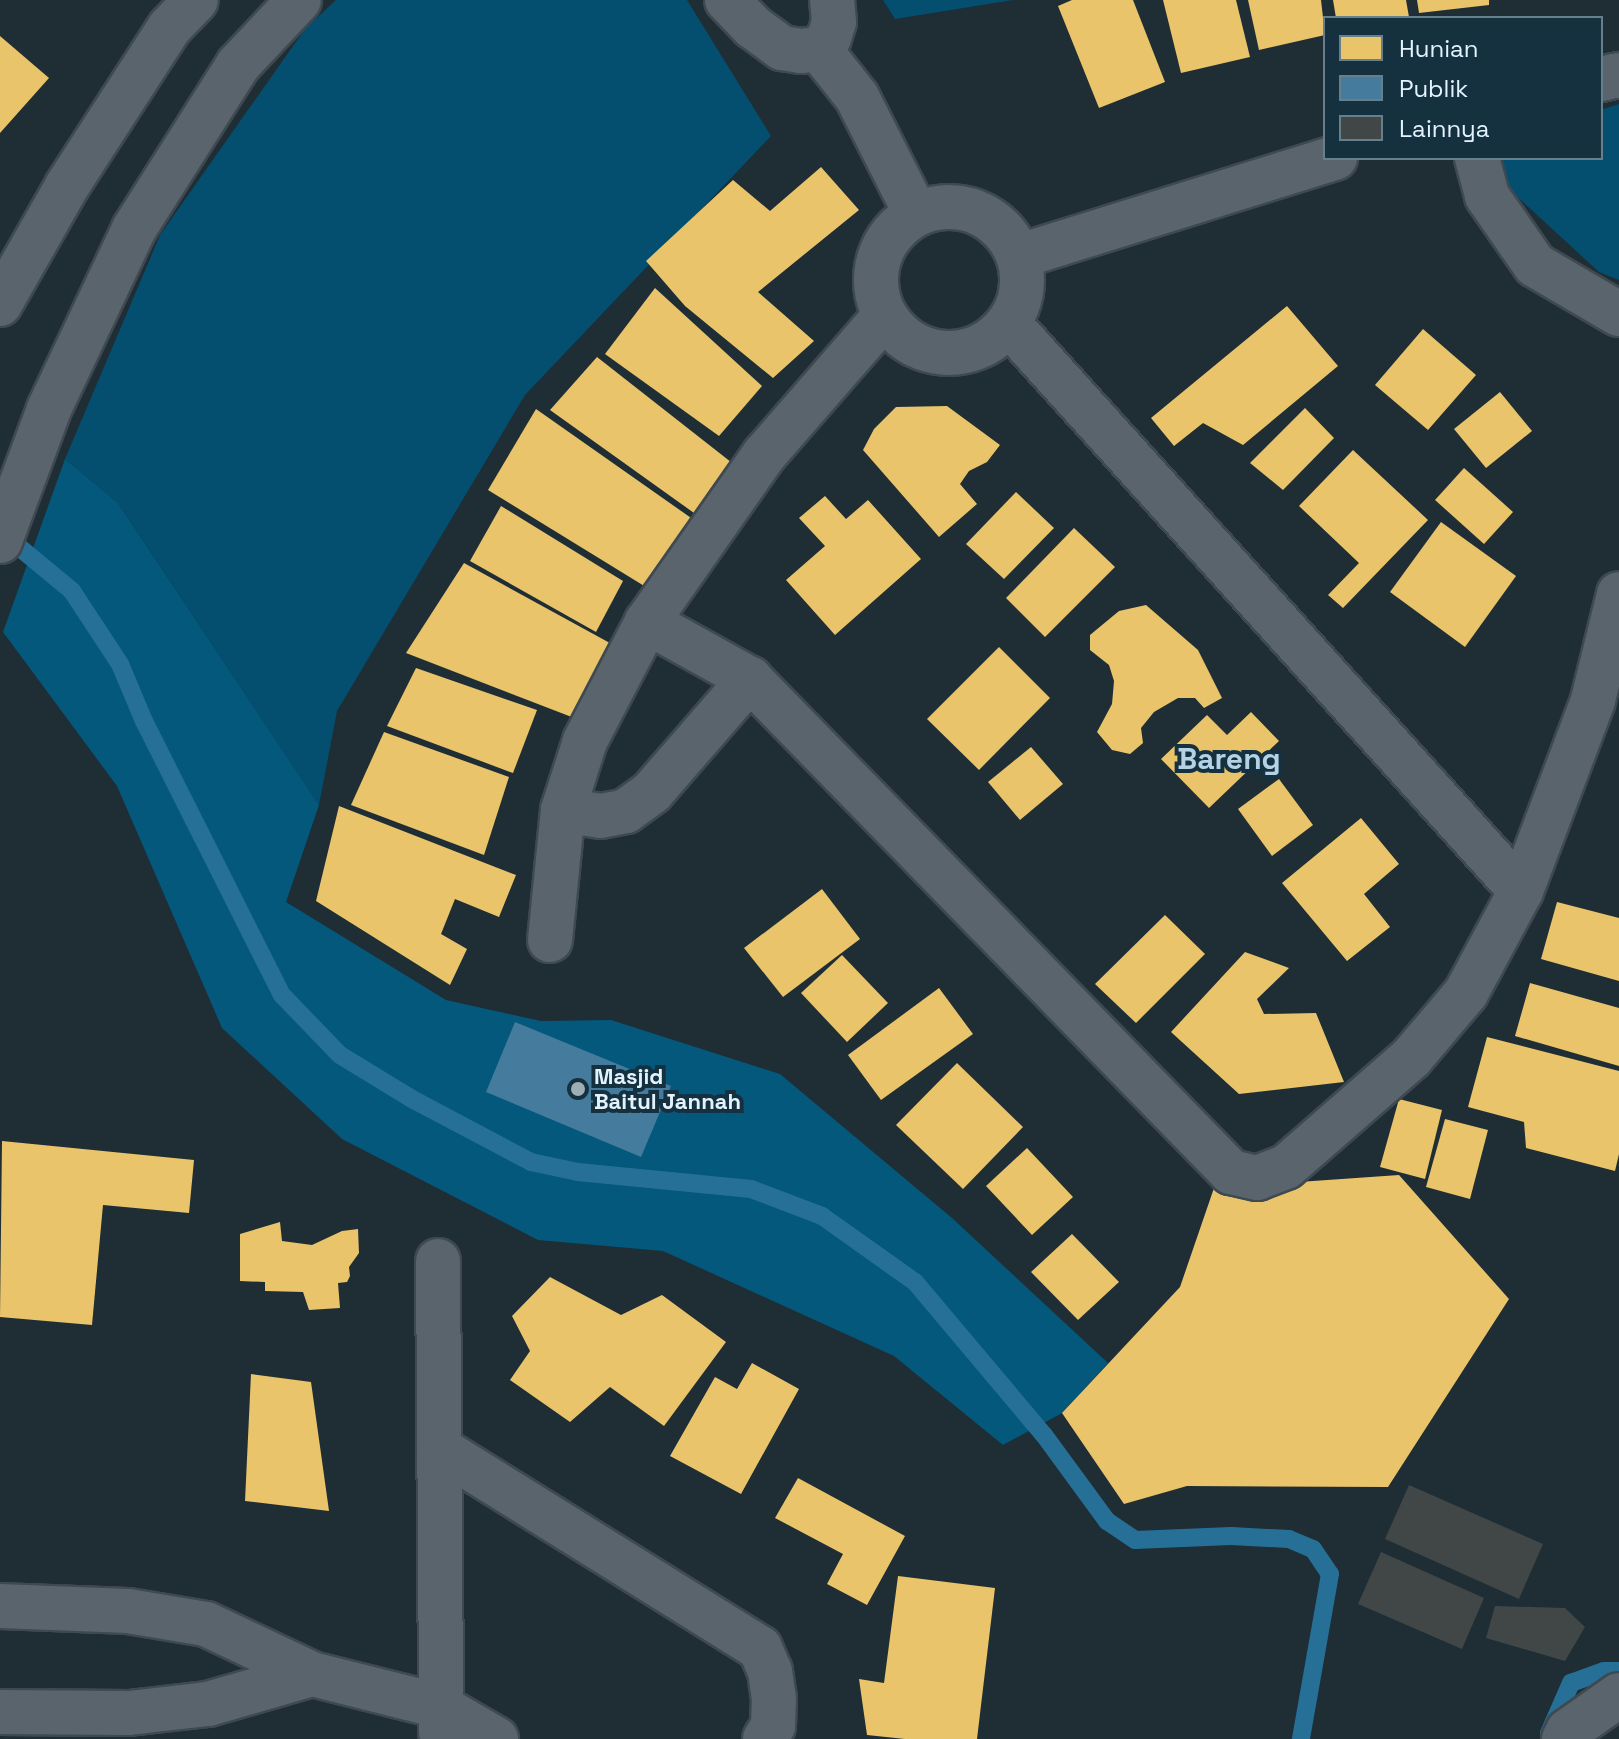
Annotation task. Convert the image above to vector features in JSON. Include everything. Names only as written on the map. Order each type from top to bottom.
[{"type":"street","points":[[0,304],[67,186],[170,27],[196,0]]},
{"type":"street","points":[[0,541],[49,409],[134,229],[238,65],[299,0]]},
{"type":"street","points":[[727,0],[753,27],[782,48],[801,51],[819,49],[832,30],[832,0]]},
{"type":"street","points":[[819,49],[857,97],[916,214]]},
{"type":"street","points":[[1020,256],[1329,160]]},
{"type":"street","points":[[1478,160],[1487,196],[1535,265],[1619,314]]},
{"type":"street","points":[[940,207],[965,208],[988,217],[1007,234],[1020,256],[1023,279],[1020,304],[1009,324],[991,341],[968,352],[944,355],[920,349],[884,317],[876,294],[876,270],[883,248],[897,228],[916,214],[940,207]]},
{"type":"street","points":[[550,940],[563,810],[585,741],[647,622],[764,455],[884,317]]},
{"type":"street","points":[[1009,324],[1521,891]]},
{"type":"street","points":[[647,622],[750,679],[1231,1172],[1257,1178],[1286,1167],[1411,1058],[1466,993],[1521,891],[1593,700],[1619,594]]},
{"type":"street","points":[[563,810],[601,816],[626,811],[652,792],[750,679]]},
{"type":"street","points":[[438,1261],[440,1723]]},
{"type":"street","points":[[440,1449],[760,1648],[770,1671],[774,1698],[773,1726],[765,1739]]},
{"type":"street","points":[[0,1606],[128,1611],[206,1624],[312,1674],[440,1723],[496,1739]]},
{"type":"street","points":[[0,1712],[129,1713],[208,1704],[312,1674]]},
{"type":"street","points":[[1564,1739],[1568,1731],[1616,1697]]},
{"type":"shaded area","points":[[336,0],[687,0],[771,136],[525,395],[337,711],[319,805],[118,503],[65,459],[160,235],[305,29]]},
{"type":"shaded area","points":[[883,0],[1013,0],[895,19]]},
{"type":"shaded area","points":[[1619,104],[1619,280],[1599,272],[1510,190],[1499,160],[1603,160],[1603,109]]},
{"type":"shaded area","points":[[65,459],[118,503],[319,805],[286,902],[446,1000],[541,1021],[611,1020],[780,1074],[952,1218],[1108,1363],[1062,1413],[1003,1445],[894,1356],[663,1251],[538,1240],[342,1139],[222,1028],[117,786],[3,632]]},
{"type":"building: Hunian","points":[[1072,0],[1133,0],[1165,82],[1099,108],[1058,6]]},
{"type":"building: Hunian","points":[[1163,0],[1236,0],[1250,57],[1181,73]]},
{"type":"building: Hunian","points":[[1248,0],[1321,0],[1323,35],[1259,50]]},
{"type":"building: Hunian","points":[[1333,0],[1406,0],[1409,16],[1336,16]]},
{"type":"building: Hunian","points":[[1417,0],[1489,0],[1489,5],[1419,13]]},
{"type":"building: Hunian","points":[[0,36],[49,78],[0,133]]},
{"type":"building: Hunian","points":[[821,167],[859,210],[758,292],[814,341],[773,378],[685,306],[646,261],[733,180],[770,211]]},
{"type":"building: Hunian","points":[[655,288],[762,386],[719,436],[605,354]]},
{"type":"building: Hunian","points":[[1287,306],[1338,366],[1243,445],[1203,423],[1174,446],[1151,418]]},
{"type":"building: Hunian","points":[[1423,329],[1476,375],[1428,430],[1375,385]]},
{"type":"building: Hunian","points":[[597,357],[736,466],[701,518],[550,410]]},
{"type":"building: Hunian","points":[[1500,392],[1532,431],[1486,468],[1454,429]]},
{"type":"building: Hunian","points":[[947,406],[1000,445],[987,462],[969,471],[960,484],[977,504],[939,537],[863,450],[874,429],[896,407]]},
{"type":"building: Hunian","points":[[1305,408],[1334,438],[1283,490],[1250,463]]},
{"type":"building: Hunian","points":[[536,409],[694,520],[654,592],[488,490]]},
{"type":"building: Hunian","points":[[1353,450],[1428,520],[1343,608],[1328,595],[1359,563],[1299,506]]},
{"type":"building: Hunian","points":[[1464,468],[1513,512],[1484,544],[1435,500]]},
{"type":"building: Hunian","points":[[1016,492],[1054,528],[1004,579],[966,544]]},
{"type":"building: Hunian","points":[[825,496],[846,519],[868,500],[921,559],[835,635],[786,580],[825,546],[799,518]]},
{"type":"building: Hunian","points":[[501,506],[623,581],[596,632],[470,561]]},
{"type":"building: Hunian","points":[[1441,522],[1516,576],[1465,647],[1390,592]]},
{"type":"building: Hunian","points":[[1074,528],[1115,567],[1045,637],[1006,598]]},
{"type":"building: Hunian","points":[[464,563],[619,648],[582,721],[406,653]]},
{"type":"building: Hunian","points":[[1146,605],[1198,650],[1222,698],[1204,708],[1195,698],[1178,698],[1154,712],[1141,728],[1143,743],[1130,754],[1112,750],[1097,732],[1112,704],[1114,681],[1109,665],[1090,650],[1090,635],[1119,611]]},
{"type":"building: Hunian","points":[[999,647],[1050,698],[979,770],[927,719]]},
{"type":"building: Hunian","points":[[416,668],[537,710],[513,773],[387,726]]},
{"type":"building: Hunian","points":[[1251,712],[1279,741],[1209,808],[1161,759],[1207,715],[1227,735]]},
{"type":"building: Hunian","points":[[384,732],[509,777],[484,855],[351,805]]},
{"type":"building: Hunian","points":[[1031,747],[1063,784],[1020,820],[988,782]]},
{"type":"building: Hunian","points":[[1279,779],[1313,825],[1272,856],[1238,809]]},
{"type":"building: Hunian","points":[[339,806],[516,875],[499,917],[455,899],[441,934],[467,949],[450,985],[316,901]]},
{"type":"building: Hunian","points":[[1361,818],[1399,864],[1364,894],[1390,927],[1347,961],[1282,883]]},
{"type":"building: Hunian","points":[[822,889],[860,939],[783,997],[744,948]]},
{"type":"building: Hunian","points":[[1557,902],[1619,918],[1619,981],[1541,959]]},
{"type":"building: Hunian","points":[[1165,915],[1205,954],[1136,1023],[1095,984]]},
{"type":"building: Hunian","points":[[1245,952],[1289,968],[1257,999],[1264,1014],[1316,1013],[1344,1082],[1239,1094],[1171,1032]]},
{"type":"building: Hunian","points":[[842,955],[888,1003],[847,1042],[801,993]]},
{"type":"building: Hunian","points":[[1530,983],[1619,1008],[1619,1066],[1515,1036]]},
{"type":"building: Hunian","points":[[939,988],[973,1034],[881,1100],[848,1055]]},
{"type":"building: Hunian","points":[[1487,1037],[1619,1071],[1619,1154],[1615,1171],[1526,1148],[1524,1122],[1468,1107]]},
{"type":"building: Hunian","points":[[957,1063],[1023,1127],[963,1189],[896,1125]]},
{"type":"building: Hunian","points":[[1399,1099],[1442,1110],[1425,1179],[1380,1167]]},
{"type":"building: Hunian","points":[[1445,1119],[1488,1130],[1470,1199],[1426,1187]]},
{"type":"building: Hunian","points":[[2,1141],[194,1160],[189,1213],[103,1205],[92,1325],[0,1317]]},
{"type":"building: Hunian","points":[[1027,1148],[1073,1197],[1032,1235],[986,1186]]},
{"type":"building: Hunian","points":[[1399,1175],[1509,1299],[1388,1487],[1187,1486],[1124,1504],[1062,1413],[1180,1287],[1214,1188]]},
{"type":"building: Hunian","points":[[280,1222],[282,1241],[312,1245],[342,1231],[358,1229],[359,1253],[349,1267],[347,1282],[338,1283],[340,1308],[309,1310],[303,1292],[265,1291],[265,1282],[240,1281],[240,1234]]},
{"type":"building: Hunian","points":[[1072,1234],[1119,1282],[1078,1320],[1031,1272]]},
{"type":"building: Hunian","points":[[550,1277],[621,1315],[662,1295],[726,1342],[664,1426],[610,1387],[570,1422],[510,1380],[530,1351],[512,1316]]},
{"type":"building: Hunian","points":[[752,1363],[799,1389],[741,1494],[670,1456],[715,1377],[737,1389]]},
{"type":"building: Hunian","points":[[251,1374],[311,1382],[329,1511],[245,1501]]},
{"type":"building: Hunian","points":[[798,1478],[905,1536],[867,1605],[827,1584],[843,1554],[775,1518]]},
{"type":"building: Hunian","points":[[898,1576],[995,1588],[977,1739],[905,1739],[867,1735],[859,1679],[884,1683]]},
{"type":"building: Publik","name":"Masjid Baitul Jannah","points":[[515,1022],[671,1086],[641,1157],[486,1092]]},
{"type":"building: Lainnya","points":[[1409,1485],[1543,1544],[1519,1599],[1385,1539]]},
{"type":"building: Lainnya","points":[[1381,1552],[1484,1598],[1462,1649],[1358,1604]]},
{"type":"building: Lainnya","points":[[1495,1606],[1565,1608],[1585,1627],[1565,1661],[1486,1638]]},
{"type":"waterway","points":[[2,533],[72,591],[120,664],[144,721],[282,995],[340,1055],[412,1099],[531,1162],[578,1172],[751,1189],[822,1216],[915,1282],[1044,1435],[1107,1521],[1135,1540],[1231,1536],[1289,1539],[1313,1549],[1330,1574],[1301,1739]]},
{"type":"waterway","points":[[1549,1733],[1571,1683],[1604,1671],[1619,1671]]},
{"type":"place","name":"Masjid Baitul Jannah","points":[[578,1089]]},
{"type":"district","name":"Bareng","points":[[1229,759]]}]
